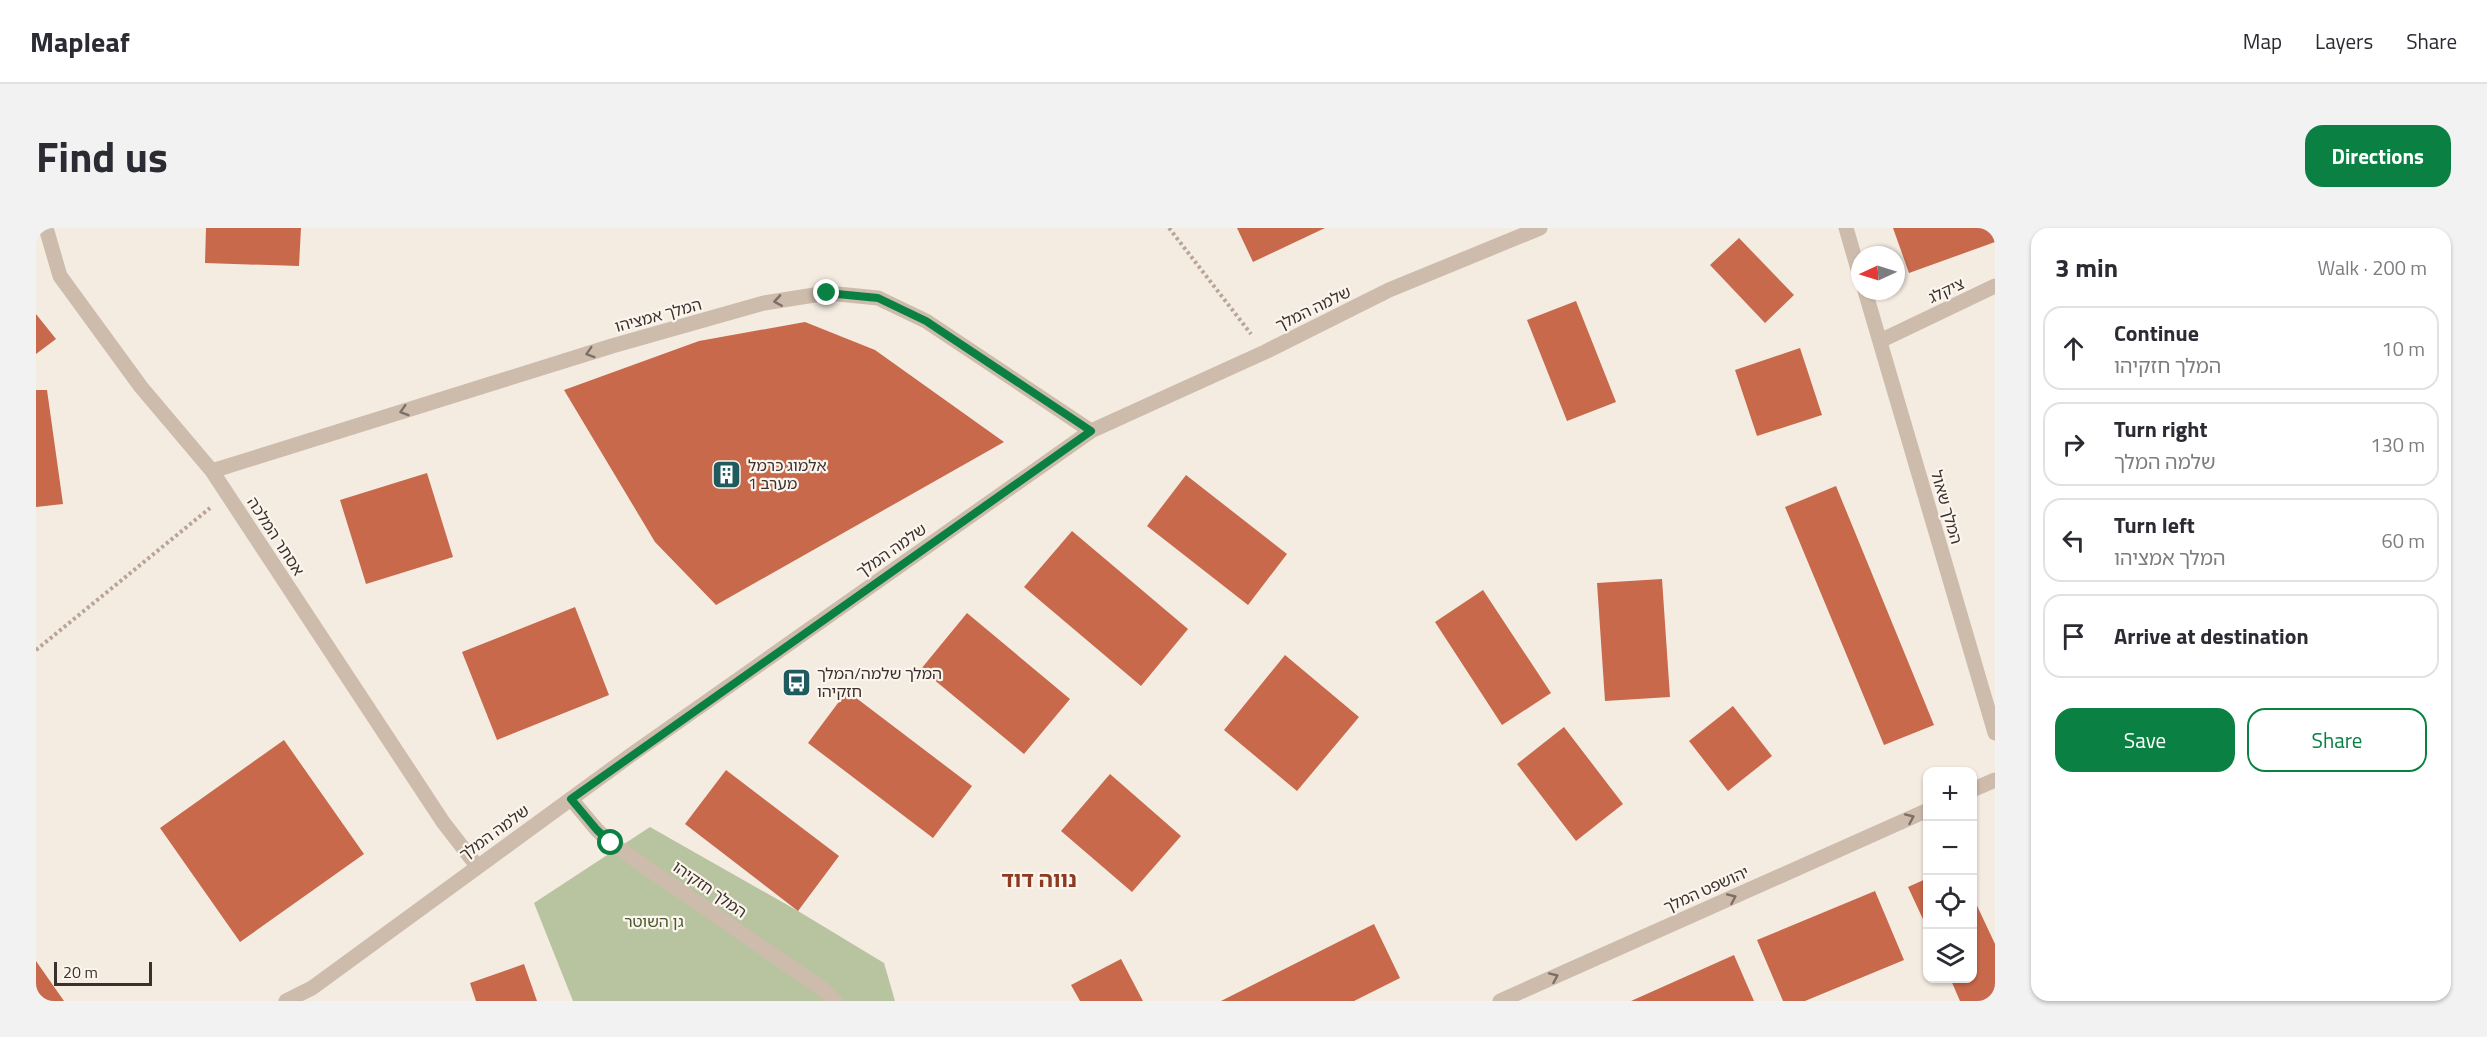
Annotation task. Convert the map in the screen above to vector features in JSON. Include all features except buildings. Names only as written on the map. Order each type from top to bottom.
[{"type":"street","name":"אסתר המלכה","points":[[46,228],[60,276],[141,387],[212,471],[442,822],[477,866]]},
{"type":"street","name":"שלמה המלך","points":[[286,1001],[312,988],[477,866],[1091,431],[1265,352],[1389,290],[1540,228]]},
{"type":"street","points":[[1845,228],[1851,247]]},
{"type":"street","name":"ציקלג","points":[[1880,341],[1995,286]]},
{"type":"street","name":"המלך אמציהו","points":[[212,471],[612,346],[764,303],[827,293],[878,298],[926,321],[1091,431]]},
{"type":"street","name":"המלך שאול","points":[[1868,300],[1995,733]]},
{"type":"street","points":[[1977,788],[1995,780]]},
{"type":"street","name":"המלך חזקיהו","points":[[571,799],[611,843],[824,990],[835,1001]]},
{"type":"street","name":"יהושפט המלך","points":[[1500,1001],[1923,812]]},
{"type":"street","name":"שלמה המלך","points":[[300,1001],[312,988]]},
{"type":"path","points":[[1169,228],[1265,352]]},
{"type":"path","points":[[36,650],[228,494]]},
{"type":"green space","name":"גן השוטר","points":[[650,827],[884,963],[895,1001],[573,1001],[534,903]]},
{"type":"place","name":"אלמוג כרמל מערב 1","points":[[727,474]]},
{"type":"place","name":"המלך שלמה/המלך חזקיהו","points":[[796,682]]},
{"type":"district","name":"נווה דוד","points":[[1039,879]]},
{"type":"route","points":[[611,843],[571,799],[1091,431],[926,321],[878,298],[827,293]]}]
